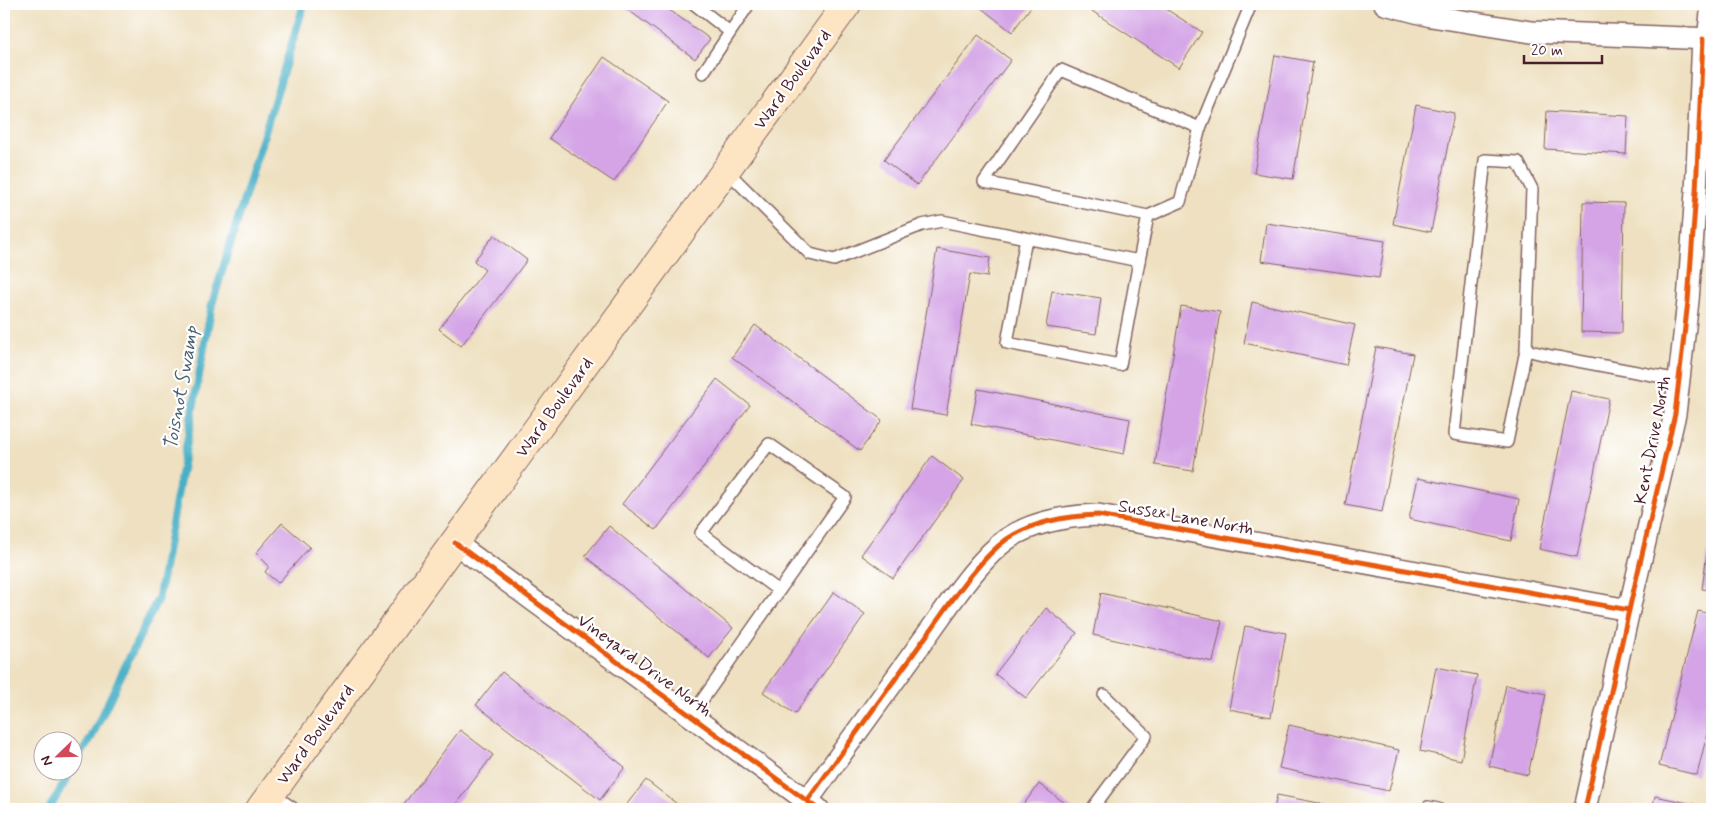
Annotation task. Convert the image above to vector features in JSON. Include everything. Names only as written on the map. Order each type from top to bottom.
[{"type":"main road","name":"Ward Boulevard","points":[[266,801],[847,4]]},
{"type":"street","points":[[1384,4],[1431,16],[1531,32],[1707,39]]},
{"type":"street","name":"Kent Drive North","points":[[1585,809],[1675,414],[1688,301],[1707,39]]},
{"type":"street","name":"Sussex Lane North","points":[[812,805],[962,588],[992,552],[1030,526],[1055,520],[1079,516],[1098,516],[1629,610]]},
{"type":"street","name":"Vineyard Drive North","points":[[455,543],[812,805]]},
{"type":"lane","points":[[694,4],[730,32]]},
{"type":"lane","points":[[703,73],[749,4]]},
{"type":"lane","points":[[1200,128],[1061,70],[984,182],[1148,216],[1180,202],[1200,128],[1251,4]]},
{"type":"lane","points":[[1707,4],[1707,39]]},
{"type":"lane","points":[[1485,160],[1518,162],[1532,189],[1526,350],[1507,442],[1454,434],[1485,160]]},
{"type":"lane","points":[[726,170],[810,254],[834,260],[922,224],[942,222],[1139,261]]},
{"type":"lane","points":[[1026,238],[1007,343],[1120,365],[1148,216]]},
{"type":"lane","points":[[1526,350],[1680,380]]},
{"type":"lane","points":[[691,716],[779,591],[845,497],[769,444],[701,533],[779,591]]},
{"type":"lane","points":[[1092,809],[1146,736],[1104,695]]},
{"type":"lane","points":[[266,801],[294,809]]},
{"type":"building","points":[[620,4],[661,4],[710,39],[695,59]]},
{"type":"building","points":[[982,4],[1033,4],[1012,32],[980,7]]},
{"type":"building","points":[[1097,4],[1158,4],[1202,32],[1179,68],[1092,11]]},
{"type":"building","points":[[978,35],[1011,60],[917,185],[884,160]]},
{"type":"building","points":[[1275,55],[1313,62],[1293,179],[1254,173]]},
{"type":"building","points":[[604,57],[668,101],[614,182],[549,138]]},
{"type":"building","points":[[1416,105],[1454,113],[1431,232],[1393,224]]},
{"type":"building","points":[[1547,111],[1628,116],[1626,154],[1545,149]]},
{"type":"building","points":[[1583,202],[1624,203],[1622,333],[1581,332]]},
{"type":"building","points":[[1266,223],[1385,241],[1379,278],[1261,261]]},
{"type":"building","points":[[494,235],[527,260],[461,346],[439,329],[485,270],[474,261]]},
{"type":"building","points":[[937,249],[990,258],[987,277],[970,274],[946,415],[910,409]]},
{"type":"building","points":[[1052,291],[1101,298],[1096,334],[1046,327]]},
{"type":"building","points":[[1252,302],[1355,325],[1346,365],[1244,343]]},
{"type":"building","points":[[1181,306],[1220,312],[1193,471],[1155,465]]},
{"type":"building","points":[[755,325],[882,420],[860,451],[732,357]]},
{"type":"building","points":[[1376,347],[1413,354],[1382,512],[1345,505]]},
{"type":"building","points":[[717,379],[750,405],[656,530],[622,504]]},
{"type":"building","points":[[978,389],[1130,419],[1124,454],[971,424]]},
{"type":"building","points":[[1571,391],[1609,399],[1577,557],[1539,549]]},
{"type":"building","points":[[932,456],[964,480],[893,578],[861,555]]},
{"type":"building","points":[[1418,478],[1519,499],[1511,541],[1409,519]]},
{"type":"building","points":[[282,523],[310,547],[278,583],[265,572],[269,566],[256,553]]},
{"type":"building","points":[[609,526],[733,628],[709,658],[585,556]]},
{"type":"building","points":[[1707,553],[1712,553],[1712,590],[1702,589]]},
{"type":"building","points":[[834,592],[865,614],[795,714],[763,692]]},
{"type":"building","points":[[1101,593],[1222,621],[1213,662],[1093,635]]},
{"type":"building","points":[[1046,608],[1077,633],[1026,698],[995,674]]},
{"type":"building","points":[[1698,611],[1712,614],[1712,714],[1697,775],[1659,766]]},
{"type":"building","points":[[1245,626],[1286,633],[1271,717],[1229,709]]},
{"type":"building","points":[[1436,667],[1477,675],[1461,760],[1420,751]]},
{"type":"building","points":[[502,672],[625,767],[600,800],[476,705]]},
{"type":"building","points":[[1506,685],[1546,694],[1528,775],[1489,766]]},
{"type":"building","points":[[1289,725],[1399,750],[1389,791],[1279,768]]},
{"type":"building","points":[[460,730],[493,755],[452,809],[400,809]]},
{"type":"building","points":[[646,780],[677,804],[674,809],[623,809]]},
{"type":"building","points":[[1039,784],[1073,809],[1020,809]]},
{"type":"building","points":[[1277,795],[1345,808],[1345,809],[1274,809]]},
{"type":"building","points":[[1655,796],[1712,808],[1712,809],[1652,809]]},
{"type":"waterway","name":"Toisnot Swamp","points":[[82,753],[91,738],[159,596],[212,304],[304,4]]},
{"type":"waterway","name":"Toisnot Swamp","points":[[49,809],[66,780]]},
{"type":"cycle path","points":[[1585,809],[1675,414],[1688,301],[1696,192],[1703,39]]},
{"type":"cycle path","points":[[807,801],[954,597],[985,559],[1007,539],[1017,533],[1051,521],[1098,515],[1629,610]]},
{"type":"cycle path","points":[[455,543],[818,809]]}]
